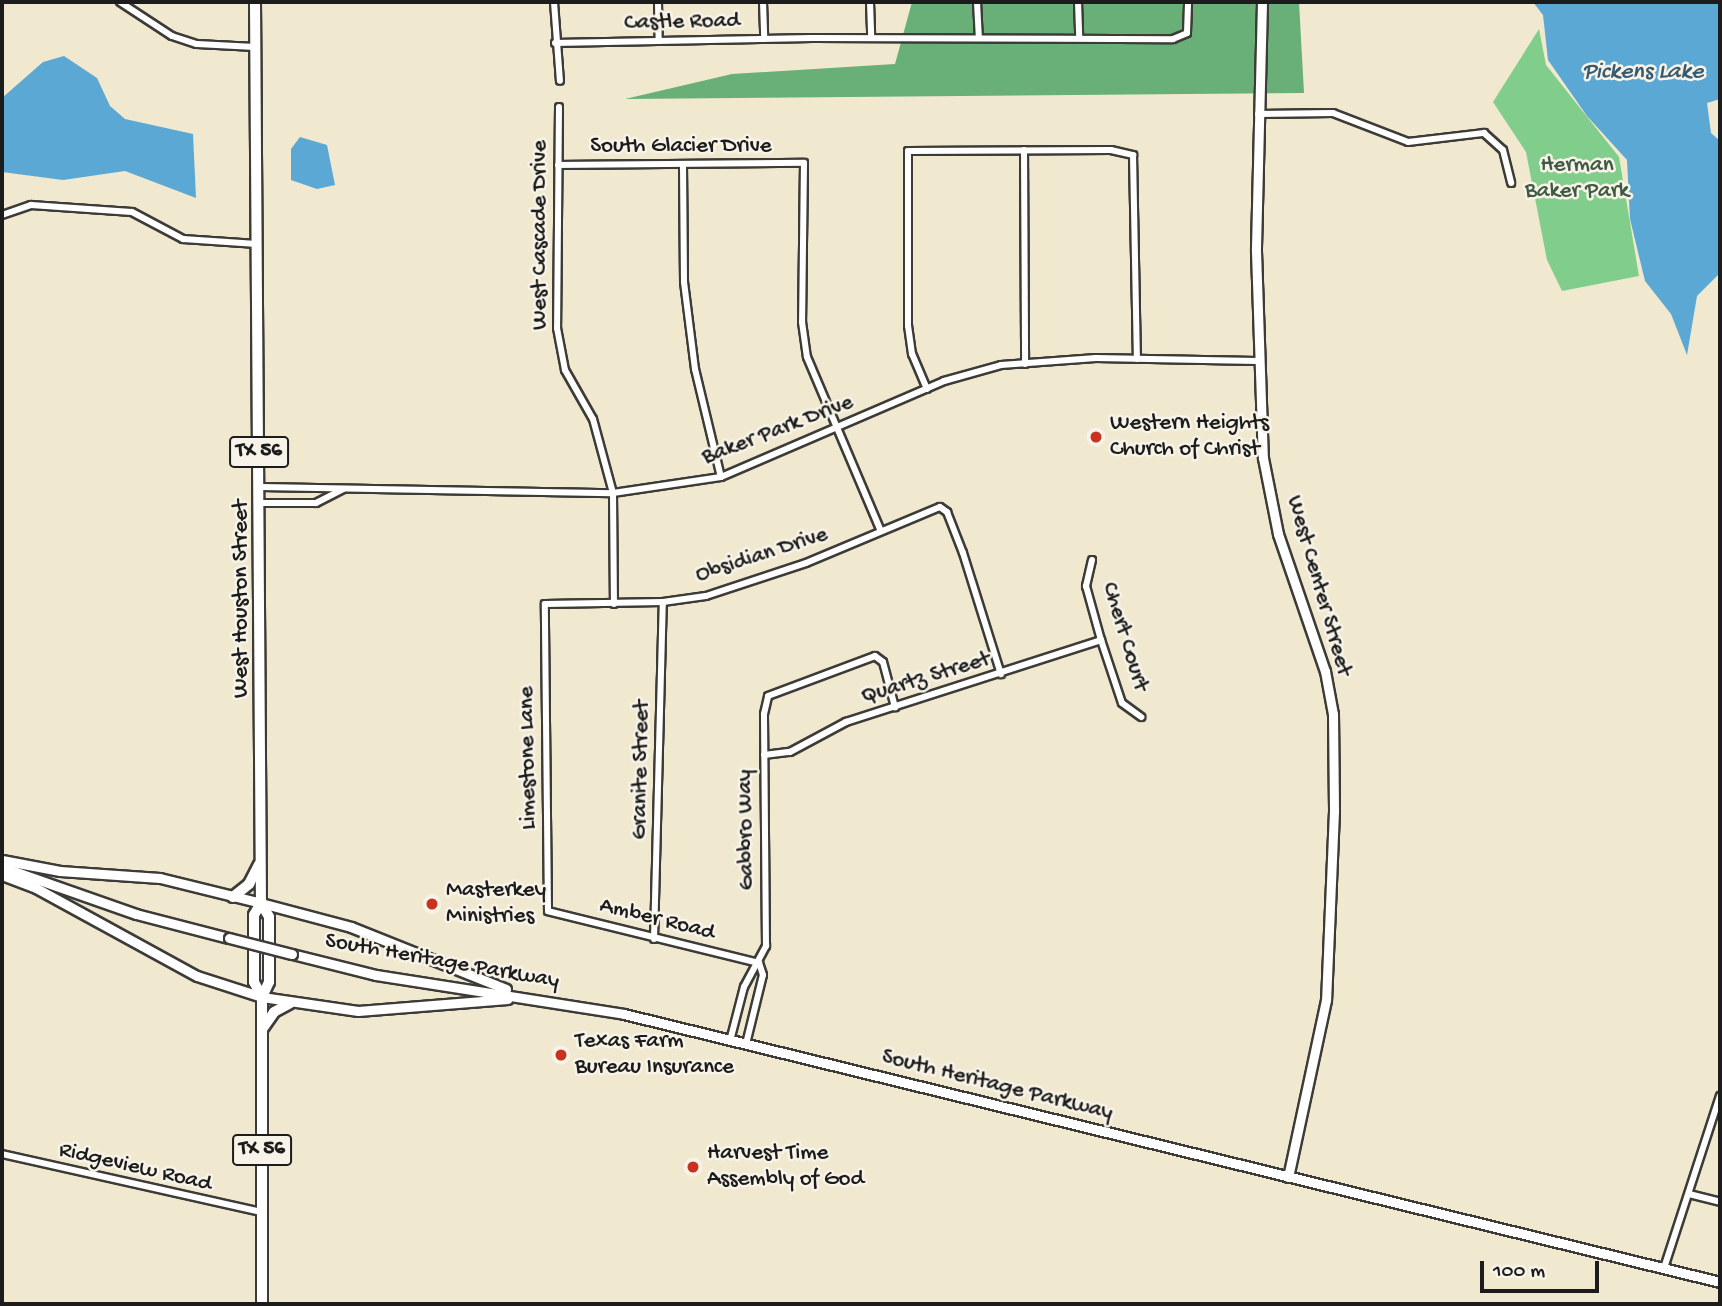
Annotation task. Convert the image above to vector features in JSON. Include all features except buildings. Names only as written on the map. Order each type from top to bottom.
[{"type":"main road","name":"West Houston Street","points":[[255,2],[261,487],[261,903],[269,917],[269,982],[262,997],[262,1304]]},
{"type":"main road","name":"West Center Street","points":[[1262,2],[1258,114],[1257,361],[1263,458],[1278,534],[1325,671],[1333,714],[1334,811],[1326,1000],[1288,1177]]},
{"type":"main road","points":[[2,860],[60,871],[160,878],[261,903],[351,927],[468,977],[549,1000]]},
{"type":"main road","points":[[233,897],[250,884],[261,860]]},
{"type":"main road","name":"South Heritage Parkway","points":[[2,867],[136,914],[376,975],[549,1000],[746,1044],[1720,1282]]},
{"type":"main road","points":[[2,875],[36,888],[197,976],[262,997],[358,1012],[488,999],[549,1000]]},
{"type":"main road","points":[[262,1029],[274,1012],[290,1003]]},
{"type":"street","points":[[120,2],[172,36],[197,44],[255,47]]},
{"type":"street","points":[[554,2],[555,43],[560,81]]},
{"type":"street","points":[[658,2],[659,41]]},
{"type":"street","points":[[763,2],[764,39]]},
{"type":"street","points":[[870,2],[871,38]]},
{"type":"street","points":[[977,2],[979,38]]},
{"type":"street","points":[[1078,2],[1079,38]]},
{"type":"street","name":"Castle Road","points":[[555,43],[871,38],[1174,38],[1187,33],[1188,2]]},
{"type":"street","name":"West Cascade Drive","points":[[559,107],[557,328],[565,370],[593,419],[613,493],[614,604]]},
{"type":"street","points":[[1258,114],[1333,113],[1408,142],[1484,133],[1503,150],[1511,183]]},
{"type":"street","points":[[1024,150],[1025,363]]},
{"type":"street","points":[[927,389],[912,354],[908,326],[908,151],[1111,150],[1133,155],[1137,359]]},
{"type":"street","name":"South Glacier Drive","points":[[558,165],[804,163],[802,322],[807,357],[837,429]]},
{"type":"street","points":[[683,166],[684,282],[695,369],[721,477]]},
{"type":"street","points":[[2,215],[31,205],[132,212],[183,239],[257,244]]},
{"type":"street","name":"Baker Park Drive","points":[[261,487],[613,493],[721,477],[927,389],[1001,365],[1137,359],[1257,361]]},
{"type":"street","points":[[837,429],[881,531]]},
{"type":"street","points":[[261,503],[316,503],[344,488]]},
{"type":"street","name":"Obsidian Drive","points":[[545,604],[663,602],[741,586],[940,507],[947,512],[963,553],[1001,674]]},
{"type":"street","name":"Chert Court","points":[[1092,561],[1086,586],[1101,640],[1122,703],[1141,717]]},
{"type":"street","name":"Granite Street","points":[[654,939],[663,602]]},
{"type":"street","name":"Limestone Lane","points":[[545,604],[548,911]]},
{"type":"street","name":"Quartz Street","points":[[764,755],[790,752],[846,722],[1101,640]]},
{"type":"street","name":"Gabbro Way","points":[[730,1041],[744,987],[766,946],[764,755],[768,696],[875,656],[883,662],[895,706]]},
{"type":"street","name":"Amber Road","points":[[548,911],[759,963]]},
{"type":"street","name":"Gabbro Way","points":[[746,1044],[763,975],[759,963]]},
{"type":"street","points":[[1664,1268],[1720,1096]]},
{"type":"street","name":"Ridgeview Road","points":[[2,1154],[261,1212]]},
{"type":"street","points":[[1689,1194],[1720,1202]]},
{"type":"green space","points":[[912,2],[1299,2],[1304,93],[625,99],[732,74],[895,64]]},
{"type":"green space","name":"Herman Baker Park","points":[[1539,29],[1546,65],[1619,157],[1639,276],[1562,291],[1547,260],[1526,152],[1493,102]]},
{"type":"water","name":"Pickens Lake","points":[[1533,2],[1720,2],[1720,99],[1707,103],[1711,133],[1720,141],[1720,273],[1697,296],[1687,355],[1671,314],[1645,281],[1630,219],[1627,160],[1587,116],[1548,60],[1543,15]]},
{"type":"water","points":[[64,56],[97,78],[110,106],[125,119],[193,134],[196,198],[125,171],[63,180],[2,172],[2,98],[43,62]]},
{"type":"water","points":[[300,137],[327,145],[335,185],[317,189],[291,180],[291,149]]},
{"type":"place","name":"Western Heights Church of Christ","points":[[1096,437]]},
{"type":"place","name":"Masterkey Ministries","points":[[432,904]]},
{"type":"place","name":"Texas Farm Bureau Insurance","points":[[561,1055]]},
{"type":"place","name":"Harvest Time Assembly of God","points":[[693,1167]]}]
